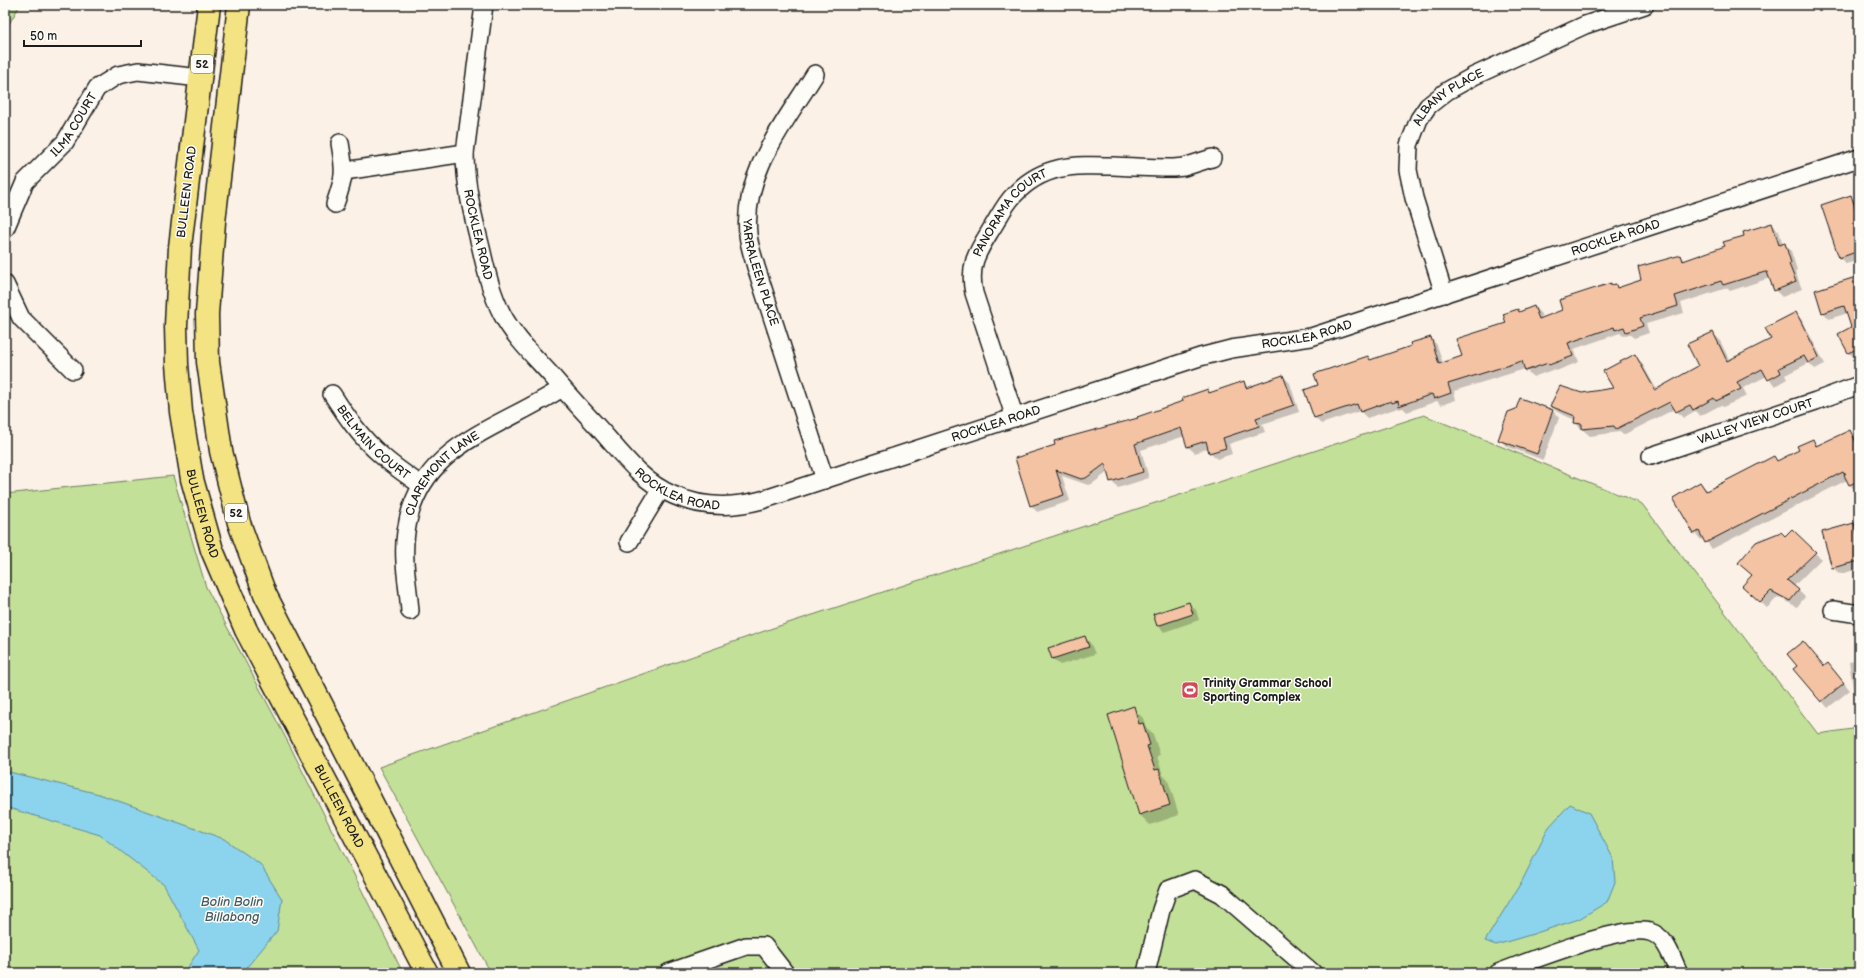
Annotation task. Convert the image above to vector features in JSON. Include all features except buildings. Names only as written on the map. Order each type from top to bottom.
[{"type":"highway","name":"BULLEEN ROAD","points":[[209,5],[183,223],[176,326],[176,364],[192,479],[212,550],[246,630],[427,973]]},
{"type":"highway","name":"52","points":[[239,5],[214,222],[207,314],[208,362],[221,450],[239,523],[265,594],[459,973]]},
{"type":"highway","points":[[183,223],[184,239],[189,245],[192,245],[202,241],[214,222]]},
{"type":"street","name":"ROCKLEA ROAD","points":[[484,5],[465,153],[466,184],[488,278],[496,302],[516,335],[632,465],[661,489],[692,502],[709,506],[729,506],[762,500],[1215,353],[1311,337],[1857,163]]},
{"type":"street","name":"ALBANY PLACE","points":[[1444,294],[1414,198],[1408,170],[1409,144],[1413,132],[1424,113],[1437,98],[1469,79],[1585,25],[1645,5]]},
{"type":"street","name":"ILMA COURT","points":[[5,228],[25,182],[65,142],[97,88],[118,75],[138,71],[200,78]]},
{"type":"street","name":"YARRALEEN PLACE","points":[[816,74],[761,162],[750,194],[748,235],[756,267],[825,480]]},
{"type":"street","points":[[335,204],[342,186],[344,171],[340,143]]},
{"type":"street","points":[[344,171],[465,153]]},
{"type":"street","name":"PANORAMA COURT","points":[[1014,418],[974,293],[972,278],[972,265],[975,256],[1007,204],[1014,195],[1035,177],[1057,168],[1084,166],[1174,168],[1184,167],[1212,158]]},
{"type":"street","points":[[5,284],[20,318],[73,370]]},
{"type":"street","name":"VALLEY VIEW COURT","points":[[1651,456],[1816,401],[1859,385]]},
{"type":"street","name":"CLAREMONT LANE","points":[[410,611],[404,551],[409,516],[421,486],[434,468],[461,445],[529,409],[562,388]]},
{"type":"street","name":"BELMAIN COURT","points":[[332,394],[358,431],[370,445],[381,456],[421,486]]},
{"type":"street","points":[[629,542],[661,489]]},
{"type":"street","points":[[1833,610],[1859,614]]},
{"type":"street","points":[[1146,973],[1161,910],[1168,890],[1195,880],[1222,894],[1312,973]]},
{"type":"street","points":[[1498,973],[1539,957],[1627,931],[1651,932],[1664,941],[1678,973]]},
{"type":"street","points":[[668,973],[746,946],[764,946],[785,973]]},
{"type":"green space","points":[[5,5],[20,5],[5,31]]},
{"type":"green space","name":"Trinity Grammar School Sporting Complex","points":[[1424,415],[1642,504],[1818,734],[1859,728],[1859,973],[491,973],[379,767],[773,628]]},
{"type":"green space","points":[[173,476],[206,587],[290,746],[403,973],[5,973],[5,494]]},
{"type":"water","name":"Bolin Bolin Billabong","points":[[5,771],[99,794],[224,839],[260,864],[282,899],[277,931],[242,973],[184,973],[199,950],[164,885],[100,835],[5,807]]},
{"type":"water","points":[[1570,804],[1589,813],[1613,858],[1615,882],[1607,902],[1579,919],[1530,935],[1496,945],[1485,941],[1522,881],[1549,827]]},
{"type":"place","name":"Trinity Grammar School Sporting Complex","points":[[1190,690]]}]
